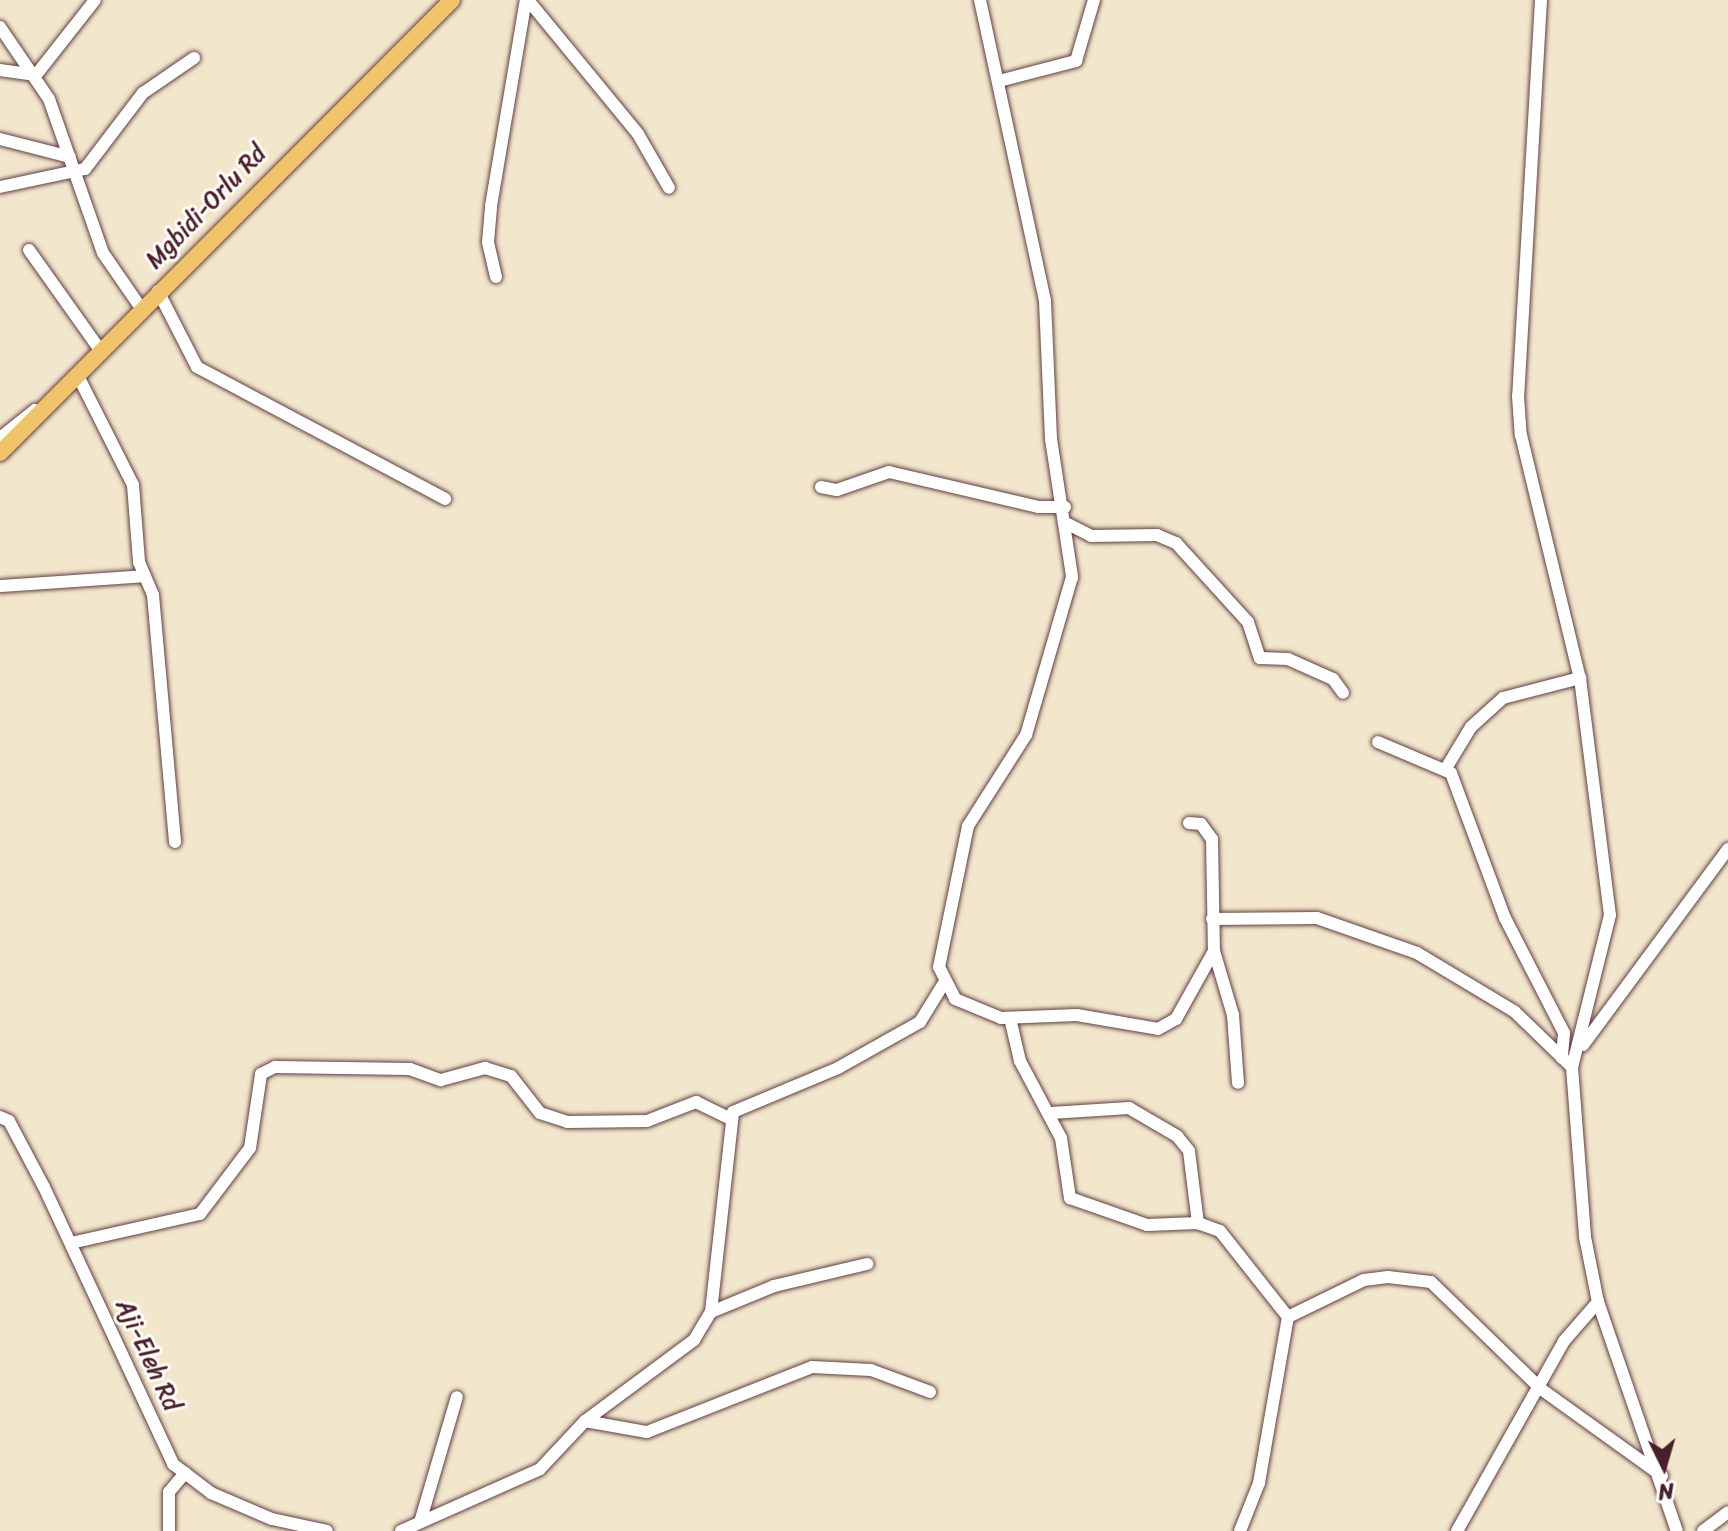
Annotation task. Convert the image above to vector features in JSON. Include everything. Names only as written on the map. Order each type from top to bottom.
[{"type":"main road","name":"Mgbidi-Orlu Rd","points":[[0,453],[141,308],[452,0]]},
{"type":"street","points":[[36,75],[95,0]]},
{"type":"street","points":[[527,0],[638,134],[669,188]]},
{"type":"street","points":[[496,277],[488,242],[491,206],[527,0]]},
{"type":"street","points":[[980,0],[1045,301],[1051,439],[1065,507],[1064,522],[1072,577],[1026,735],[968,826],[939,967],[944,983],[963,1004],[1010,1018],[1125,1019],[1158,1029],[1176,1019],[1214,951]]},
{"type":"street","points":[[999,81],[1076,61],[1094,0]]},
{"type":"street","points":[[1541,0],[1518,396],[1521,435],[1580,678],[1610,915],[1576,1054]]},
{"type":"street","points":[[0,27],[36,75],[70,157],[103,253],[141,308]]},
{"type":"street","points":[[0,187],[75,174],[98,159],[143,93],[194,58]]},
{"type":"street","points":[[0,70],[36,75]]},
{"type":"street","points":[[0,139],[70,157]]},
{"type":"street","points":[[29,250],[100,350]]},
{"type":"street","points":[[158,291],[197,367],[445,499]]},
{"type":"street","points":[[77,374],[133,485],[145,576],[153,595],[175,842]]},
{"type":"street","points":[[0,438],[58,394]]},
{"type":"street","points":[[821,487],[837,490],[889,472],[1065,507]]},
{"type":"street","points":[[1064,522],[1091,536],[1157,535],[1176,543],[1248,622],[1260,658],[1288,659],[1333,679],[1343,693]]},
{"type":"street","points":[[0,586],[145,576]]},
{"type":"street","points":[[1445,770],[1496,703],[1580,678]]},
{"type":"street","points":[[1378,742],[1445,770],[1505,918],[1555,1013],[1567,1063],[1585,1237],[1598,1302],[1662,1476],[1677,1531]]},
{"type":"street","points":[[1189,823],[1201,824],[1212,839],[1214,951],[1233,1015],[1238,1083]]},
{"type":"street","points":[[1567,1063],[1728,849]]},
{"type":"street","points":[[1212,919],[1317,918],[1417,953],[1515,1012],[1567,1063]]},
{"type":"street","points":[[401,1531],[421,1519],[540,1469],[585,1421],[694,1340],[711,1312],[731,1119],[753,1098],[838,1068],[920,1022],[944,983]]},
{"type":"street","points":[[1010,1018],[1020,1061],[1051,1113],[1070,1198],[1147,1225],[1198,1223],[1232,1243],[1288,1317],[1259,1483],[1240,1531]]},
{"type":"street","points":[[71,1243],[200,1214],[250,1148],[261,1074],[275,1067],[410,1069],[441,1080],[485,1068],[511,1076],[540,1113],[567,1122],[647,1121],[696,1102],[731,1119]]},
{"type":"street","points":[[1051,1113],[1129,1108],[1177,1136],[1189,1151],[1198,1223]]},
{"type":"street","name":"Aji-Eleh Rd","points":[[0,1117],[9,1121],[71,1243],[173,1464],[272,1519],[327,1531]]},
{"type":"street","points":[[711,1312],[774,1286],[867,1264]]},
{"type":"street","points":[[1288,1317],[1364,1280],[1431,1282],[1541,1389],[1662,1476]]},
{"type":"street","points":[[1457,1531],[1541,1389],[1564,1341],[1598,1302]]},
{"type":"street","points":[[585,1421],[647,1432],[812,1367],[871,1370],[930,1392]]},
{"type":"street","points":[[421,1519],[457,1397]]},
{"type":"street","points":[[169,1531],[169,1492],[185,1473]]},
{"type":"street","points":[[1703,1531],[1722,1522],[1728,1512]]}]
